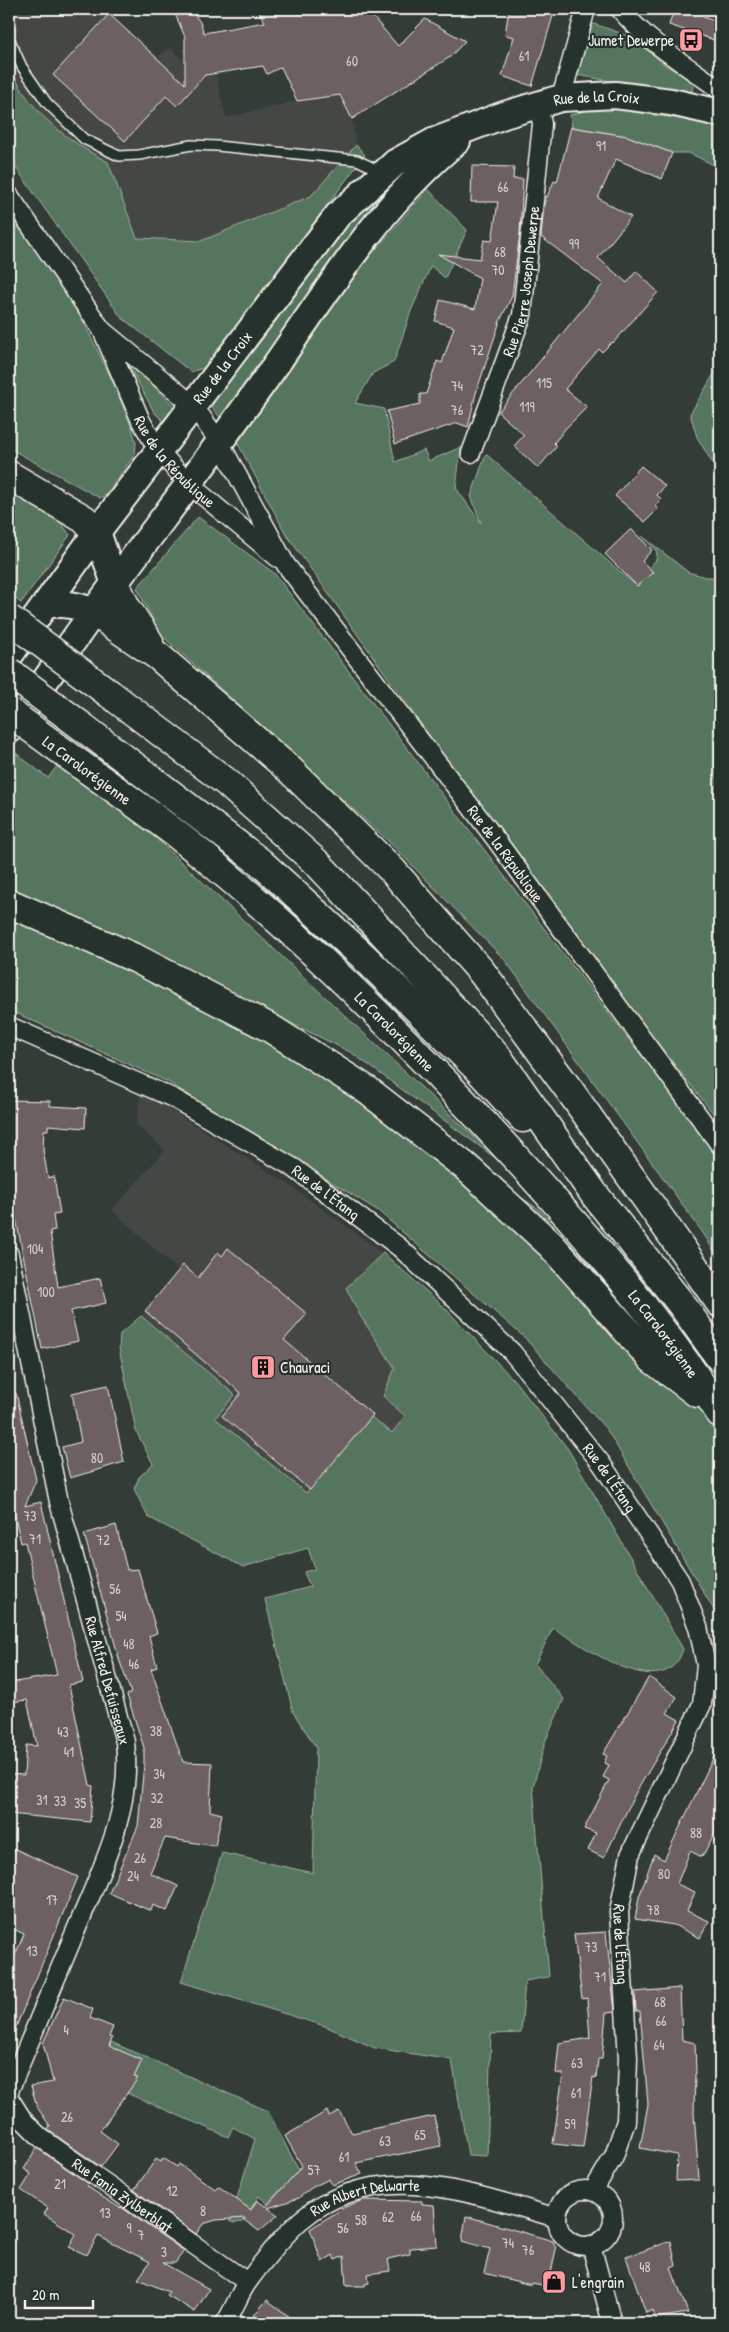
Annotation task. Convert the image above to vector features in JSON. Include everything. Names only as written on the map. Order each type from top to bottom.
[{"type":"highway","points":[[9,475],[84,519],[97,532]]},
{"type":"highway","points":[[115,584],[126,607],[158,656]]},
{"type":"highway","points":[[94,612],[158,656],[304,784],[392,870],[481,970],[570,1091],[720,1303]]},
{"type":"highway","name":"La Carolorégienne","points":[[9,619],[225,781],[318,865],[499,1059],[594,1194],[682,1305],[720,1358]]},
{"type":"highway","name":"La Carolorégienne","points":[[9,672],[260,862],[302,899],[364,956],[477,1068],[594,1194]]},
{"type":"highway","name":"La Carolorégienne","points":[[9,712],[211,863],[342,979],[461,1097],[570,1217],[658,1324],[719,1411]]},
{"type":"highway","points":[[9,903],[137,959],[270,1028],[367,1090],[466,1167],[551,1245],[652,1359],[719,1411]]},
{"type":"street","points":[[550,101],[586,9]]},
{"type":"street","points":[[620,9],[633,25],[720,90]]},
{"type":"street","name":"Rue de la Croix","points":[[9,656],[158,450],[338,215],[395,163],[435,141],[550,101],[615,95],[670,102],[720,113]]},
{"type":"street","name":"Rue Pierre Joseph Dewerpe","points":[[472,453],[522,315],[542,124],[550,101]]},
{"type":"street","name":"Rue de la Croix","points":[[9,730],[220,443],[382,217],[416,177],[477,125]]},
{"type":"street","name":"Rue de la République","points":[[9,195],[102,330],[141,421],[158,450],[189,484],[286,565]]},
{"type":"street","name":"Rue de la République","points":[[102,330],[193,405],[220,443],[286,565],[494,837],[720,1145]]},
{"type":"street","points":[[97,532],[115,584]]},
{"type":"street","points":[[46,604],[64,603],[94,612]]},
{"type":"street","name":"Rue de l'Étang","points":[[9,1026],[173,1098],[294,1168],[399,1247],[512,1352],[601,1463],[680,1581],[698,1628],[706,1665],[702,1704],[630,1855],[619,1912],[628,2058],[626,2121],[614,2156],[594,2191]]},
{"type":"street","name":"Rue Alfred Defuisseaux","points":[[9,1254],[59,1502],[125,1742],[128,1765],[126,1787],[114,1837],[9,2091]]},
{"type":"street","name":"Rue Fania Zylberblat","points":[[9,2098],[23,2120],[41,2138],[247,2282]]},
{"type":"street","name":"Rue Albert Delwarte","points":[[225,2323],[247,2282],[300,2221],[331,2200],[361,2188],[397,2184],[420,2184],[489,2199],[557,2218]]},
{"type":"street","points":[[576,2191],[594,2191],[603,2196],[609,2204],[613,2220],[611,2229],[606,2237],[590,2246],[583,2246],[569,2241],[558,2226],[557,2218],[562,2202],[567,2196],[576,2191]]},
{"type":"street","points":[[590,2246],[612,2323]]},
{"type":"lane","points":[[9,38],[22,67],[47,103],[84,139],[119,156],[139,156],[191,145],[217,146],[357,160],[384,172]]},
{"type":"shaded area","points":[[9,9],[104,9],[157,58],[170,48],[200,75],[216,73],[226,118],[297,101],[340,95],[352,119],[356,145],[311,196],[201,241],[137,238],[108,162],[87,151],[46,121],[15,79],[9,63]]},
{"type":"shaded area","points":[[141,1091],[291,1186],[383,1253],[346,1288],[361,1317],[398,1371],[383,1396],[405,1416],[392,1433],[371,1417],[306,1494],[215,1418],[235,1395],[141,1316],[179,1271],[112,1210],[165,1150],[136,1125]]},
{"type":"green space","points":[[588,22],[632,37],[665,65],[694,82],[691,95],[576,75]]},
{"type":"green space","points":[[9,63],[16,80],[26,95],[49,122],[62,133],[108,162],[137,238],[201,241],[311,196],[356,145],[365,155],[213,357],[203,368],[191,372],[121,317],[9,158]]},
{"type":"green space","points":[[604,106],[720,126],[720,168],[689,153],[672,153],[627,136],[572,127],[570,115]]},
{"type":"green space","points":[[414,165],[362,225],[221,418],[208,404],[349,217]]},
{"type":"green space","points":[[428,189],[467,230],[445,278],[431,266],[411,311],[394,362],[373,373],[355,403],[384,409],[395,462],[424,450],[429,461],[461,447],[456,488],[481,523],[471,496],[486,454],[634,584],[656,560],[657,552],[642,536],[688,572],[706,577],[720,577],[720,1122],[561,921],[286,534],[237,442],[311,324]]},
{"type":"green space","points":[[9,203],[84,323],[112,380],[132,428],[136,443],[135,454],[106,495],[100,498],[9,448]]},
{"type":"green space","points":[[130,363],[175,407],[163,421],[154,412],[129,366]]},
{"type":"green space","points":[[720,364],[720,476],[697,437],[690,414]]},
{"type":"green space","points":[[9,489],[59,520],[70,535],[21,603],[9,594]]},
{"type":"green space","points":[[198,517],[274,573],[616,1023],[720,1153],[720,1261],[703,1233],[505,960],[387,840],[160,634],[137,588]]},
{"type":"green space","points":[[9,748],[48,778],[66,754],[501,1162],[352,1053],[149,953],[9,898]]},
{"type":"green space","points":[[9,902],[167,975],[399,1116],[540,1210],[629,1311],[720,1435],[720,1620],[607,1430],[524,1337],[377,1210],[168,1082],[9,1010]]},
{"type":"green space","points":[[383,1253],[443,1306],[514,1380],[568,1449],[683,1649],[673,1666],[659,1673],[642,1673],[622,1667],[603,1658],[553,1628],[535,1664],[564,1699],[545,1742],[533,1787],[549,1977],[525,1981],[521,2033],[491,2034],[487,2156],[468,2155],[452,2060],[375,2048],[325,2026],[181,1982],[222,1853],[313,1873],[316,1747],[293,1712],[265,1599],[310,1587],[304,1572],[315,1569],[308,1548],[243,1567],[148,1517],[134,1489],[139,1477],[153,1464],[136,1431],[119,1348],[120,1334],[141,1316],[235,1395],[215,1418],[306,1493],[371,1417],[392,1433],[405,1416],[383,1396],[395,1368],[361,1317],[346,1288]]},
{"type":"green space","points":[[111,2042],[268,2111],[299,2171],[286,2190],[283,2187],[267,2204],[259,2196],[242,2222],[234,2223],[230,2221],[255,2139],[233,2127],[228,2137],[106,2084],[108,2050]]},
{"type":"building","points":[[173,9],[190,9],[200,22],[204,33],[265,22],[257,9],[366,9],[398,46],[425,19],[465,41],[450,57],[352,119],[340,95],[297,101],[281,67],[267,74],[263,66],[205,75],[177,106],[166,96],[125,141],[53,75],[109,14],[185,84],[185,37]]},
{"type":"building","points":[[509,9],[555,9],[532,86],[502,76],[514,37],[505,35]]},
{"type":"building","points":[[674,9],[706,9],[703,17],[720,23],[720,42],[669,25]]},
{"type":"building","points":[[571,127],[627,136],[672,153],[662,179],[616,159],[598,198],[631,217],[598,258],[627,283],[636,271],[658,292],[613,343],[602,352],[599,349],[565,389],[587,407],[565,429],[554,443],[557,446],[538,468],[514,446],[524,435],[498,412],[603,284],[541,237],[544,204],[554,181],[557,182]]},
{"type":"building","points":[[472,166],[514,167],[513,179],[523,179],[520,233],[512,296],[500,321],[476,393],[468,427],[457,423],[395,444],[387,411],[420,404],[420,394],[426,394],[437,361],[442,363],[454,327],[435,321],[440,300],[475,309],[480,278],[438,254],[480,259],[484,240],[492,241],[498,202],[471,202]]},
{"type":"building","points":[[641,466],[665,486],[657,495],[661,499],[655,506],[658,509],[645,522],[615,496]]},
{"type":"building","points":[[631,529],[652,550],[642,561],[653,572],[637,586],[605,554]]},
{"type":"building","points":[[9,1100],[50,1101],[50,1106],[86,1108],[85,1128],[48,1125],[48,1130],[44,1130],[43,1150],[48,1178],[54,1176],[60,1214],[53,1215],[55,1230],[50,1231],[58,1287],[100,1278],[106,1303],[71,1311],[78,1341],[42,1349],[9,1184]]},
{"type":"building","name":"Chauraci","points":[[228,1248],[307,1314],[284,1340],[373,1415],[310,1490],[222,1416],[241,1393],[145,1311],[183,1265],[198,1278],[218,1252],[222,1256]]},
{"type":"building","points":[[108,1385],[124,1462],[70,1478],[62,1447],[81,1442],[72,1393]]},
{"type":"building","points":[[9,1393],[16,1393],[36,1480],[25,1506],[41,1502],[83,1682],[69,1685],[90,1785],[93,1786],[90,1822],[9,1814],[9,1774],[24,1775],[26,1745],[37,1746],[27,1700],[12,1702],[9,1683],[57,1675],[25,1542],[21,1543],[9,1491]]},
{"type":"building","points":[[116,1525],[127,1570],[138,1569],[157,1633],[149,1636],[157,1667],[151,1669],[183,1762],[212,1763],[210,1811],[222,1814],[215,1846],[165,1838],[150,1873],[178,1886],[167,1911],[153,1905],[151,1911],[109,1893],[138,1826],[144,1764],[144,1748],[127,1695],[131,1693],[120,1662],[84,1534]]},
{"type":"building","points":[[649,1677],[677,1697],[667,1713],[679,1720],[635,1794],[604,1858],[588,1850],[596,1833],[584,1829],[609,1780],[603,1777],[609,1765],[604,1763],[607,1756],[603,1754]]},
{"type":"building","points":[[720,1744],[720,1823],[702,1857],[690,1851],[677,1884],[695,1892],[687,1911],[709,1921],[700,1938],[674,1925],[635,1919],[639,1897],[654,1854],[664,1860]]},
{"type":"building","points":[[15,1849],[78,1877],[9,2044],[9,1969],[24,1934],[9,1927],[9,1862]]},
{"type":"building","points":[[606,1932],[615,2012],[606,2013],[602,2059],[598,2059],[596,2078],[593,2077],[583,2147],[553,2144],[563,2074],[556,2073],[559,2043],[590,2038],[587,1998],[582,1999],[574,1934]]},
{"type":"building","points":[[680,1988],[682,2040],[695,2043],[694,2113],[699,2180],[676,2181],[677,2155],[640,2148],[648,2104],[640,2011],[636,2011],[635,1992]]},
{"type":"building","points":[[64,1997],[93,2009],[90,2018],[113,2027],[109,2037],[112,2038],[109,2046],[142,2060],[134,2077],[138,2078],[100,2131],[118,2144],[101,2167],[48,2130],[50,2126],[37,2107],[31,2086],[53,2082],[43,2043]]},
{"type":"building","points":[[327,2111],[329,2116],[339,2111],[352,2133],[434,2116],[441,2146],[356,2163],[362,2174],[332,2185],[329,2179],[311,2188],[299,2198],[268,2208],[278,2215],[259,2231],[244,2220],[245,2218],[216,2220],[203,2224],[196,2234],[134,2190],[156,2159],[161,2162],[163,2158],[177,2167],[179,2164],[215,2189],[218,2186],[251,2210],[257,2200],[266,2207],[302,2166],[285,2136]]},
{"type":"building","points":[[37,2148],[89,2184],[87,2186],[104,2198],[121,2207],[184,2251],[175,2263],[163,2263],[209,2289],[195,2312],[167,2295],[169,2292],[138,2279],[150,2262],[98,2236],[87,2255],[69,2247],[76,2234],[44,2214],[48,2208],[21,2190],[31,2174],[24,2169]]},
{"type":"building","points":[[363,2200],[422,2201],[422,2204],[434,2205],[437,2246],[410,2248],[410,2254],[388,2259],[390,2271],[368,2274],[369,2283],[365,2284],[365,2286],[346,2286],[344,2256],[335,2260],[333,2255],[322,2262],[310,2229],[345,2207]]},
{"type":"building","points":[[466,2216],[553,2241],[556,2249],[548,2286],[531,2283],[531,2285],[484,2273],[490,2249],[462,2241]]},
{"type":"building","points":[[671,2241],[676,2266],[671,2268],[688,2313],[655,2318],[653,2310],[646,2313],[626,2257]]},
{"type":"building","points":[[267,2300],[298,2323],[265,2323],[254,2315]]},
{"type":"place","name":"Jumet Dewerpe","points":[[691,40]]},
{"type":"place","name":"Chauraci","points":[[263,1367]]},
{"type":"place","name":"L'engrain","points":[[554,2282]]}]
